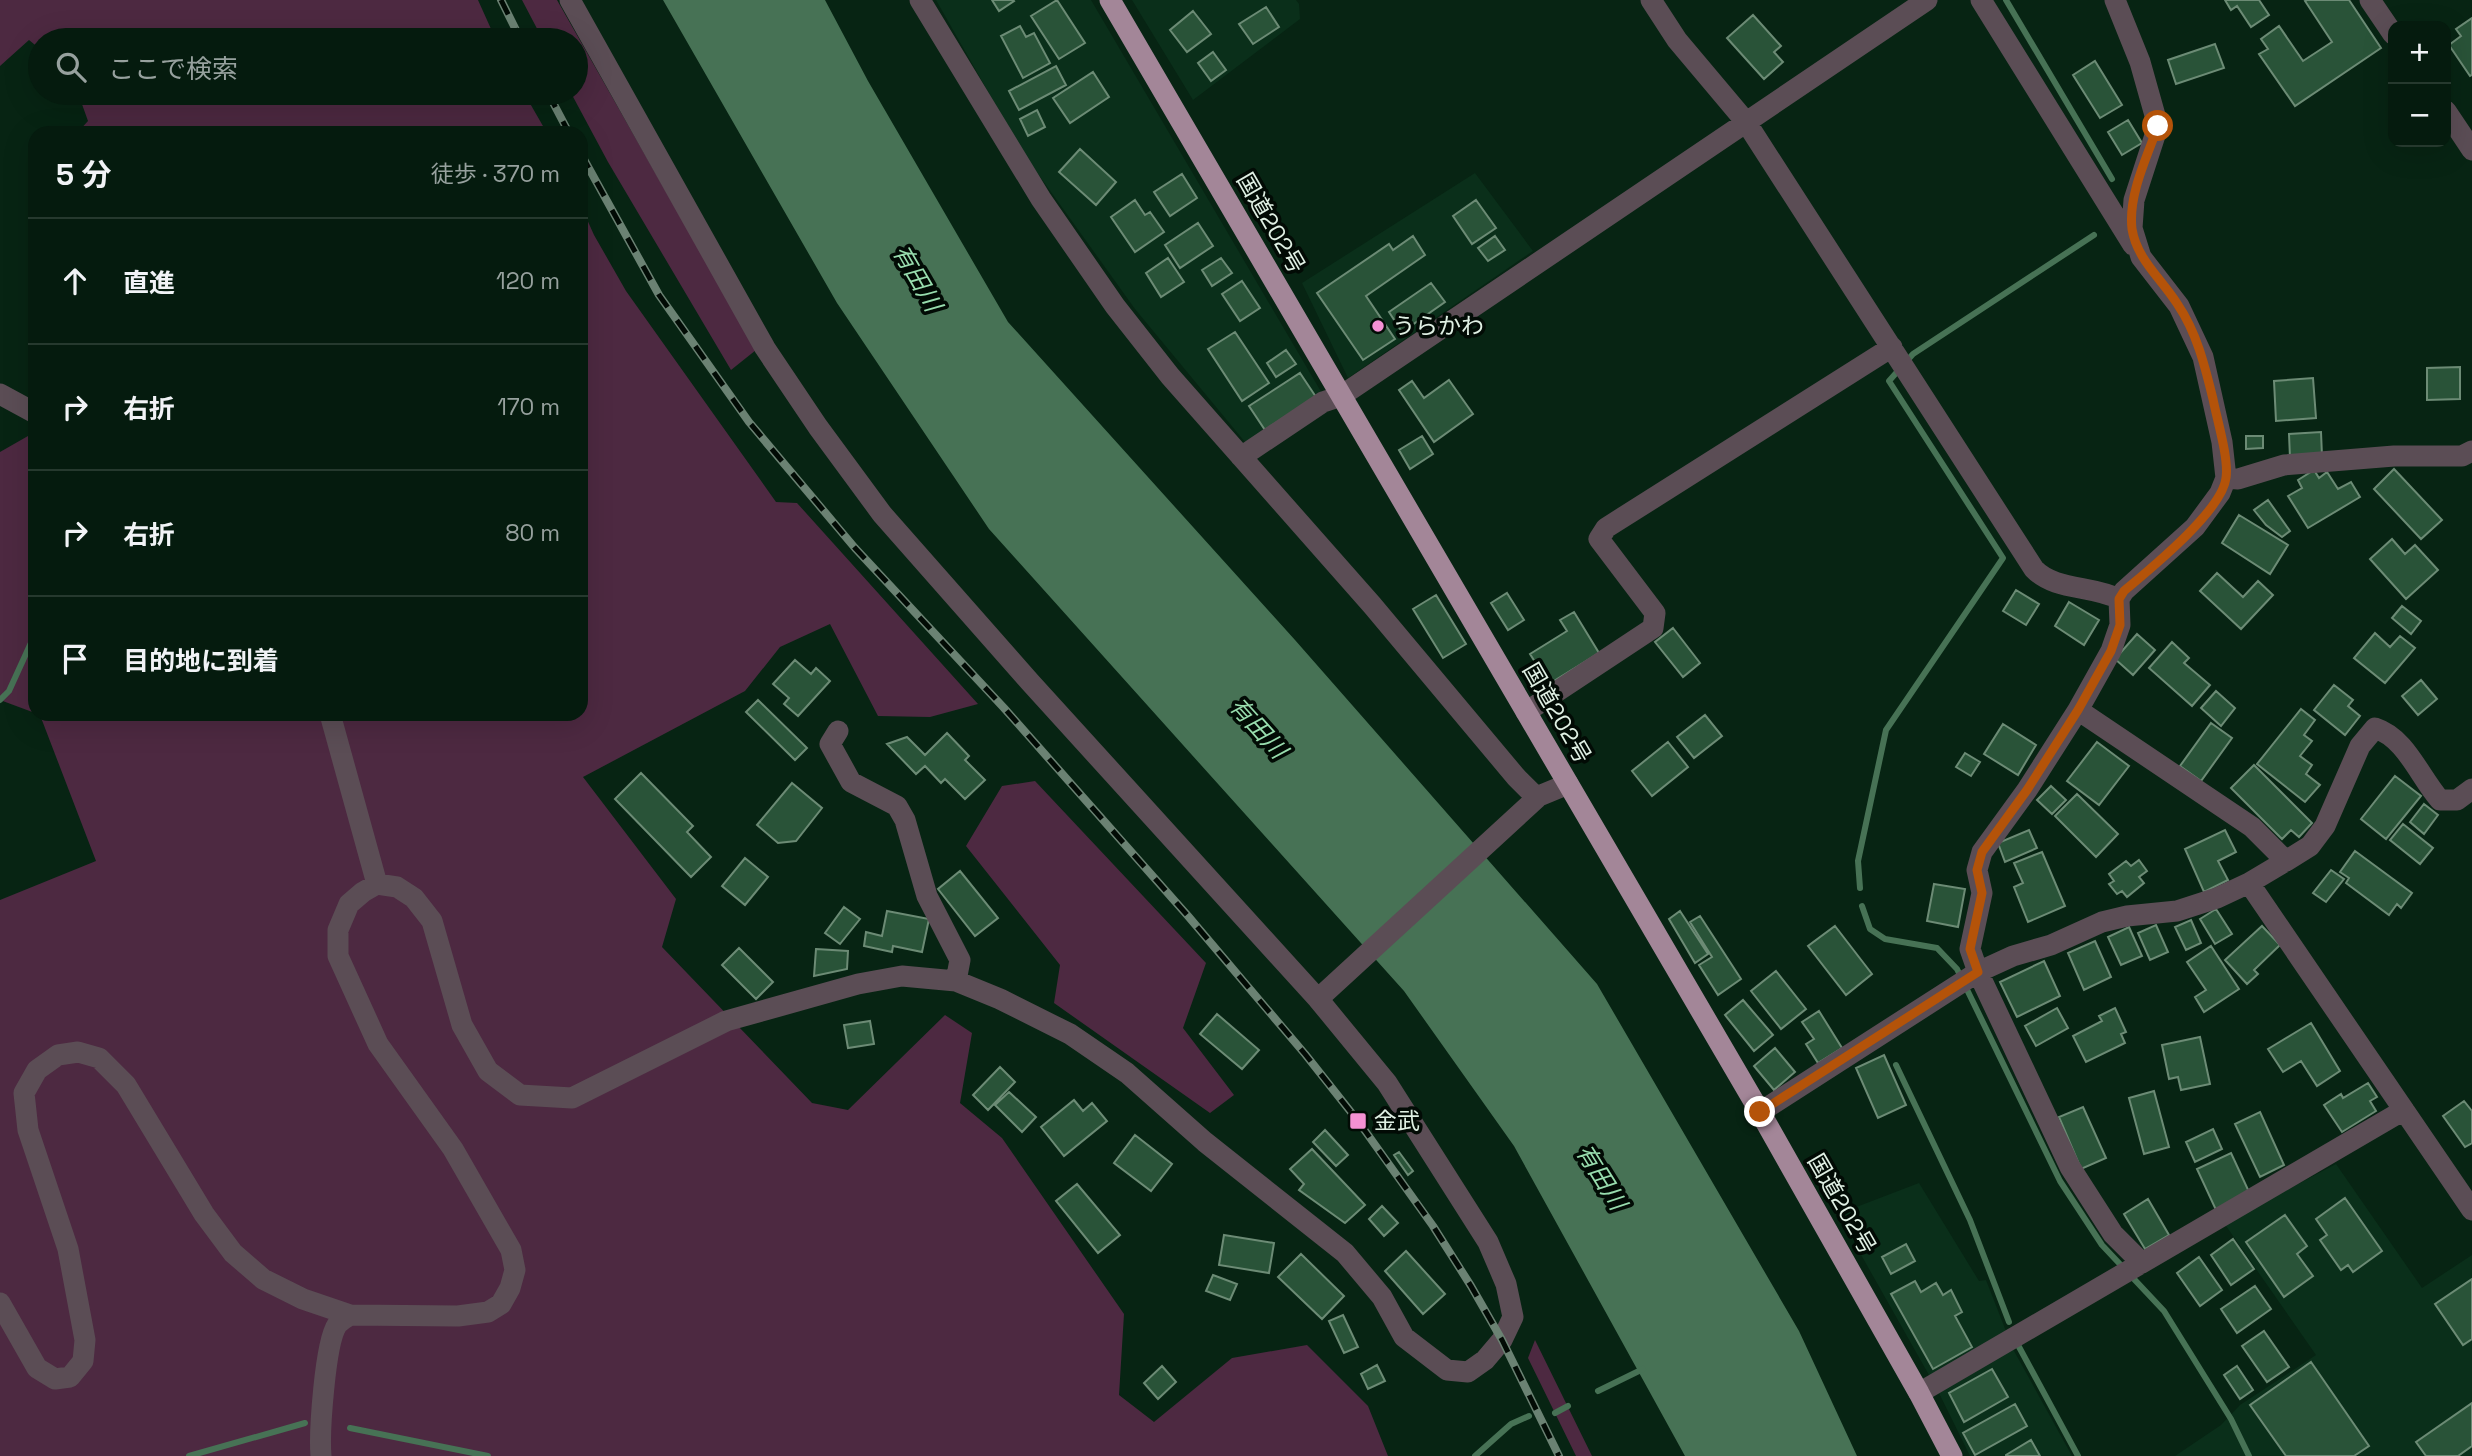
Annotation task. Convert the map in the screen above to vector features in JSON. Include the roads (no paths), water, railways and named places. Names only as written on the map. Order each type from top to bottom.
[{"type":"highway","name":"国道202号","points":[[1110,0],[1760,1112],[1952,1456]]},
{"type":"street","points":[[570,0],[586,28]]},
{"type":"street","points":[[920,0],[1041,200],[1115,306],[1170,376],[1422,664],[1516,777],[1533,794],[1539,796]]},
{"type":"street","points":[[1651,0],[1677,40],[1746,122],[2034,569],[2044,579],[2107,593],[2119,599]]},
{"type":"street","points":[[1241,457],[1323,402],[1341,396],[1927,0]]},
{"type":"street","points":[[1981,0],[2141,257],[2179,306],[2203,356],[2222,442],[2226,478],[2220,493],[2195,527],[2124,591],[2119,599],[2120,625],[2111,651],[2078,710],[2027,790],[1982,852],[1977,870],[1982,893],[1970,949],[1968,979],[2070,1167],[2113,1234],[2141,1263]]},
{"type":"street","points":[[2115,0],[2140,62],[2158,126],[2134,200],[2132,228],[2141,257]]},
{"type":"street","points":[[2370,0],[2388,27]]},
{"type":"street","points":[[0,1303],[37,1368],[55,1379],[71,1377],[83,1361],[85,1340],[68,1249],[28,1130],[24,1093],[37,1070],[58,1055],[78,1052],[99,1058],[125,1085],[204,1214],[233,1253],[263,1279],[303,1299],[350,1315],[458,1316],[488,1312],[501,1304],[510,1288],[515,1270],[511,1250],[453,1149],[378,1044],[338,956],[338,930],[349,904],[363,891],[377,884],[397,887],[414,898],[432,921],[462,1025],[488,1071],[520,1095],[572,1098],[726,1021],[858,984],[902,976],[956,981],[1000,999],[1070,1034],[1127,1073],[1205,1142],[1345,1253],[1382,1297],[1404,1337],[1447,1370],[1468,1372],[1485,1360],[1502,1340],[1513,1317],[1489,1242],[1387,1083],[1318,999],[882,514],[818,427],[765,348],[588,32]]},
{"type":"street","points":[[2451,115],[2465,126],[2472,149]]},
{"type":"street","points":[[1526,712],[1653,628],[1655,613],[1599,539],[1606,528],[1900,359]]},
{"type":"street","points":[[0,394],[28,409]]},
{"type":"street","points":[[2226,478],[2238,479],[2284,464],[2394,456],[2462,456],[2472,451]]},
{"type":"street","points":[[2078,710],[2252,827],[2286,861]]},
{"type":"street","points":[[332,721],[377,884]]},
{"type":"street","points":[[1760,1112],[1968,979],[2013,956],[2051,945],[2102,922],[2127,916],[2177,911],[2217,898],[2286,861],[2310,846],[2325,827],[2360,746],[2375,728],[2387,732],[2398,741],[2427,786],[2440,800],[2457,800],[2472,789]]},
{"type":"street","points":[[838,731],[830,744],[851,782],[897,806],[905,820],[927,896],[960,960],[956,981]]},
{"type":"street","points":[[1318,999],[1539,796],[1568,784]]},
{"type":"street","points":[[2249,883],[2472,1210]]},
{"type":"street","points":[[1919,1393],[2404,1110]]},
{"type":"street","points":[[321,1456],[319,1434],[330,1350],[337,1325],[350,1315]]},
{"type":"water","name":"有田川","points":[[663,0],[825,0],[868,81],[1008,322],[1295,640],[1597,984],[1799,1331],[1857,1456],[1685,1456],[1514,1146],[1404,991],[989,529],[837,303]]},
{"type":"waterway","points":[[2006,0],[2112,179]]},
{"type":"waterway","points":[[1860,888],[1858,861],[1886,730],[2003,558],[1889,381],[1913,354],[2094,235]]},
{"type":"waterway","points":[[0,700],[9,691],[28,649]]},
{"type":"waterway","points":[[1862,906],[1870,929],[1885,939],[1937,948],[1957,969],[2060,1181],[2102,1245],[2164,1311],[2231,1419],[2249,1456]]},
{"type":"waterway","points":[[1896,1065],[1970,1220],[2009,1322]]},
{"type":"waterway","points":[[2018,1345],[2078,1456]]},
{"type":"waterway","points":[[1598,1391],[1643,1369]]},
{"type":"waterway","points":[[1555,1413],[1568,1406]]},
{"type":"waterway","points":[[1475,1456],[1511,1424],[1529,1416]]},
{"type":"waterway","points":[[189,1456],[305,1423]]},
{"type":"waterway","points":[[350,1428],[488,1456]]},
{"type":"railway","points":[[501,0],[515,28]]},
{"type":"railway","points":[[554,105],[565,126]]},
{"type":"railway","points":[[588,167],[659,295],[749,422],[855,548],[1004,708],[1188,916],[1358,1121],[1433,1226],[1471,1286],[1502,1340],[1559,1456]]},
{"type":"place","name":"うらかわ","points":[[1378,326]]},
{"type":"place","name":"金武","points":[[1358,1121]]}]
